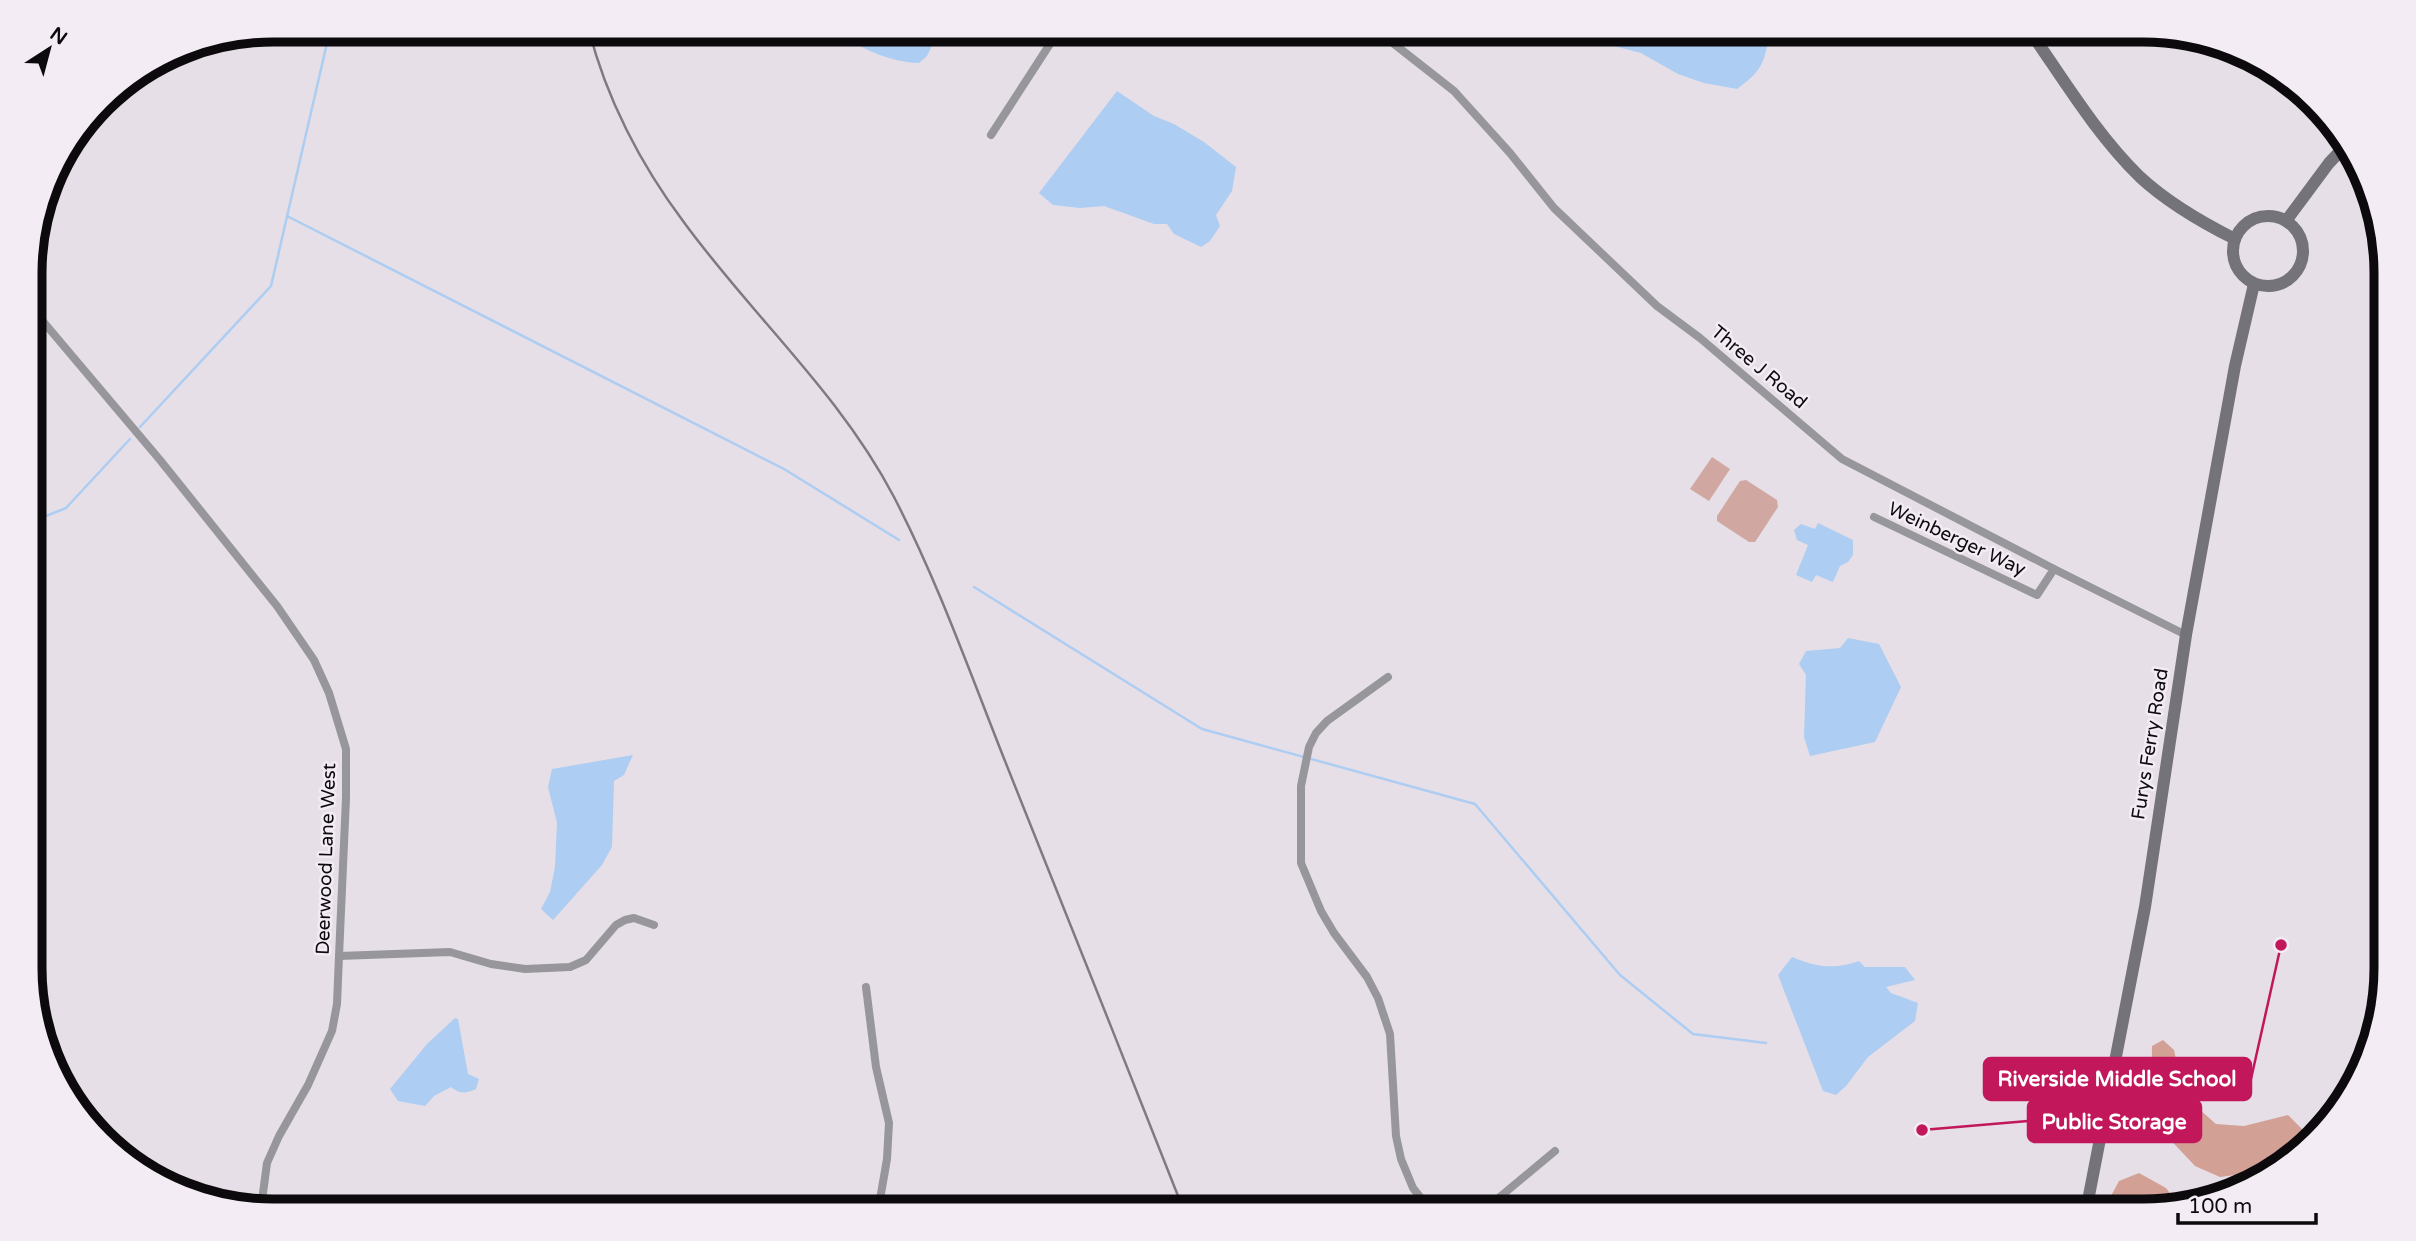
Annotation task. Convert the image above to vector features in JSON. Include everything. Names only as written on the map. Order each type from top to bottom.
[{"type":"main road","points":[[2037,42],[2099,130],[2140,177],[2176,206],[2235,239]]},
{"type":"main road","points":[[2286,221],[2339,152]]},
{"type":"main road","points":[[2270,216],[2286,221],[2298,233],[2302,243],[2303,254],[2299,268],[2281,284],[2254,284],[2237,268],[2233,255],[2235,239],[2242,227],[2254,219],[2270,216]]},
{"type":"main road","name":"Furys Ferry Road","points":[[2088,1199],[2145,907],[2186,635],[2233,377],[2254,284]]},
{"type":"street","points":[[991,135],[1051,42]]},
{"type":"street","name":"Three J Road","points":[[1392,42],[1454,91],[1510,153],[1554,208],[1657,306],[1700,338],[1842,460],[2186,635]]},
{"type":"street","name":"Deerwood Lane West","points":[[42,320],[160,460],[260,586],[314,660],[329,693],[346,749],[337,1004],[332,1031],[308,1085],[267,1163],[262,1198]]},
{"type":"street","name":"Weinberger Way","points":[[1874,517],[2037,594],[2054,569]]},
{"type":"street","points":[[1388,677],[1327,721],[1316,733],[1309,747],[1301,786],[1301,863],[1321,911],[1367,977],[1378,998],[1390,1034],[1396,1136],[1401,1159],[1413,1188],[1422,1199]]},
{"type":"street","points":[[339,956],[450,952],[491,964],[525,969],[570,967],[586,960],[616,925],[625,920],[634,918],[654,925]]},
{"type":"street","points":[[866,987],[876,1067],[889,1124],[887,1159],[880,1199]]},
{"type":"street","points":[[1497,1199],[1555,1151]]},
{"type":"shaded area","points":[[1712,457],[1730,469],[1709,501],[1690,489]]},
{"type":"shaded area","points":[[1746,480],[1777,500],[1778,507],[1755,542],[1749,542],[1717,521],[1717,516],[1740,481]]},
{"type":"shaded area","points":[[2163,1040],[2174,1050],[2181,1082],[2190,1101],[2216,1124],[2244,1126],[2288,1115],[2305,1132],[2271,1160],[2248,1173],[2220,1177],[2195,1166],[2164,1133],[2151,1106],[2152,1046]]},
{"type":"shaded area","points":[[2139,1173],[2166,1188],[2173,1197],[2109,1199],[2119,1181]]},
{"type":"water","points":[[853,42],[934,42],[927,56],[919,63],[895,60]]},
{"type":"water","points":[[1608,42],[1768,42],[1761,65],[1737,89],[1704,83],[1678,74],[1641,53]]},
{"type":"water","points":[[1117,91],[1154,116],[1174,124],[1204,142],[1236,167],[1232,191],[1216,215],[1220,226],[1210,241],[1201,247],[1174,234],[1167,224],[1154,224],[1104,206],[1080,208],[1053,205],[1039,193]]},
{"type":"water","points":[[1818,523],[1853,540],[1853,555],[1848,562],[1840,566],[1833,582],[1816,575],[1812,582],[1796,575],[1808,545],[1797,540],[1794,530],[1801,524],[1815,529]]},
{"type":"water","points":[[1848,638],[1879,644],[1901,687],[1875,742],[1810,756],[1804,737],[1806,675],[1799,664],[1806,651],[1840,648]]},
{"type":"water","points":[[633,755],[624,775],[614,781],[612,847],[602,865],[553,920],[541,909],[550,892],[555,867],[557,823],[548,787],[552,769]]},
{"type":"water","points":[[1792,957],[1825,966],[1841,966],[1859,961],[1865,967],[1905,967],[1915,980],[1886,987],[1891,993],[1918,1003],[1915,1021],[1868,1057],[1836,1095],[1823,1091],[1778,975]]},
{"type":"water","points":[[455,1018],[458,1019],[468,1074],[479,1079],[476,1089],[463,1092],[451,1087],[434,1096],[425,1106],[398,1101],[390,1089],[427,1044]]},
{"type":"waterway","points":[[140,427],[271,286],[327,42]]},
{"type":"waterway","points":[[287,216],[784,469],[899,540]]},
{"type":"waterway","points":[[42,518],[66,508],[130,439]]},
{"type":"waterway","points":[[974,587],[1202,729],[1475,804],[1620,975],[1693,1034],[1766,1043]]},
{"type":"railway","points":[[592,42],[615,106],[639,154],[668,200],[710,256],[848,423],[894,497],[952,625],[1179,1199]]},
{"type":"place","name":"Riverside Middle School","points":[[2281,945]]},
{"type":"place","name":"Public Storage","points":[[1922,1130]]}]
